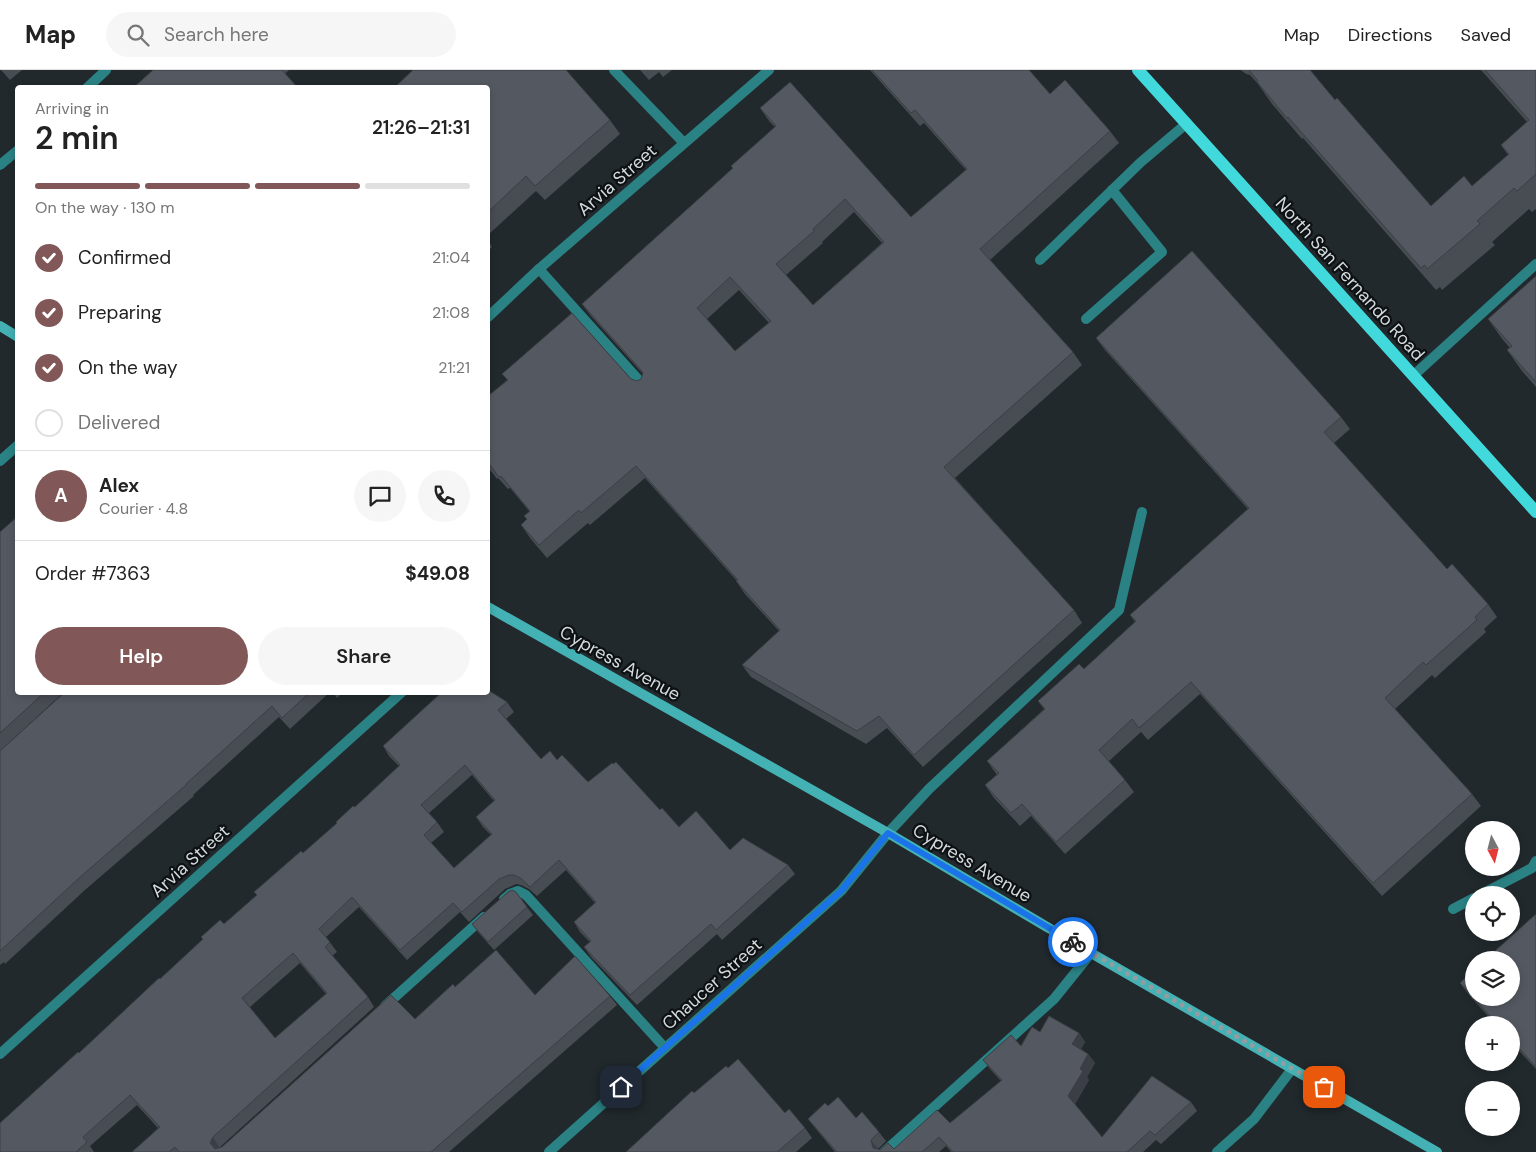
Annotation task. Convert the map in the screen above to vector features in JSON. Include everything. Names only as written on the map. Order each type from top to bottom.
[{"type":"main road","name":"North San Fernando Road","points":[[1138,70],[1536,512]]},
{"type":"street","points":[[90,85],[106,70]]},
{"type":"street","points":[[614,70],[684,143]]},
{"type":"street","name":"Arvia Street","points":[[490,315],[540,269],[769,70]]},
{"type":"street","points":[[1040,260],[1141,162],[1186,124]]},
{"type":"street","points":[[0,165],[15,152]]},
{"type":"street","points":[[1086,319],[1162,252],[1112,190]]},
{"type":"street","points":[[1414,375],[1536,264]]},
{"type":"street","points":[[540,269],[645,387]]},
{"type":"street","points":[[0,326],[15,335]]},
{"type":"street","points":[[0,461],[15,448]]},
{"type":"street","name":"Chaucer Street","points":[[549,1152],[841,891],[888,833],[930,790],[1119,610],[1142,512]]},
{"type":"street","name":"Cypress Avenue","points":[[490,608],[888,833],[1091,953],[1437,1152]]},
{"type":"street","name":"Arvia Street","points":[[0,1054],[399,695]]},
{"type":"street","points":[[1497,886],[1532,868],[1536,861]]},
{"type":"street","points":[[378,1013],[510,894],[518,891],[526,895],[665,1048]]},
{"type":"street","points":[[1452,909],[1465,902]]},
{"type":"street","points":[[884,1152],[1054,999],[1091,953]]},
{"type":"street","points":[[1218,1152],[1254,1119],[1292,1069]]},
{"type":"building","points":[[153,70],[282,70],[295,85],[136,85]]},
{"type":"building","points":[[413,70],[566,70],[610,120],[535,186],[526,176],[490,210],[490,85],[397,85]]},
{"type":"building","points":[[872,70],[1029,70],[1050,94],[1065,80],[1110,131],[980,249],[1073,352],[944,467],[1074,610],[914,755],[879,716],[857,731],[742,665],[780,630],[636,466],[581,513],[579,510],[539,545],[521,525],[527,519],[524,516],[530,511],[490,465],[490,394],[508,380],[502,374],[572,313],[631,379],[637,381],[641,379],[643,373],[641,370],[582,304],[733,168],[731,166],[776,126],[760,108],[790,82],[911,217],[967,169],[915,110],[911,113]],"holes":[[[845,199],[884,242],[813,305],[776,264],[814,231],[813,229]],[[730,277],[771,321],[735,351],[697,308]]]},
{"type":"building","points":[[1249,70],[1310,70],[1335,100],[1337,98],[1431,206],[1464,176],[1472,186],[1509,154],[1501,145],[1529,120],[1485,70],[1536,70],[1536,174],[1517,191],[1514,188],[1477,221],[1480,224],[1427,269],[1425,265],[1421,268],[1287,118]]},
{"type":"building","points":[[1192,251],[1341,417],[1324,432],[1447,569],[1452,564],[1488,604],[1475,617],[1477,620],[1426,665],[1423,662],[1385,698],[1472,794],[1373,883],[1191,682],[1139,728],[1132,719],[1099,750],[1125,780],[1056,842],[1022,804],[1011,813],[985,785],[999,773],[987,761],[1045,709],[1038,701],[1079,664],[1084,669],[1136,621],[1130,615],[1249,508],[1096,338]]},
{"type":"building","points":[[1536,276],[1536,382],[1507,350],[1512,346],[1488,319]]},
{"type":"building","points":[[15,519],[15,695],[42,695],[0,733],[0,532]]},
{"type":"building","points":[[490,691],[507,702],[498,710],[541,759],[550,751],[557,760],[562,755],[588,782],[612,763],[616,762],[660,810],[662,808],[679,827],[696,811],[730,850],[743,838],[788,865],[716,930],[711,924],[630,995],[584,947],[591,941],[574,922],[596,902],[559,860],[530,887],[522,879],[509,875],[499,879],[462,912],[453,903],[400,950],[352,897],[319,929],[330,942],[325,947],[368,997],[213,1137],[210,1143],[215,1149],[222,1147],[391,995],[415,1019],[453,984],[455,987],[496,950],[535,995],[575,956],[610,996],[431,1152],[179,1152],[175,1147],[169,1152],[133,1152],[160,1127],[130,1095],[83,1137],[87,1142],[76,1152],[0,1152],[0,1123],[160,979],[203,939],[201,937],[220,920],[224,924],[257,895],[254,892],[301,851],[303,853],[400,765],[383,746],[439,695],[490,695]],"holes":[[[465,765],[495,800],[476,817],[492,834],[454,868],[424,835],[437,822],[421,805]],[[293,953],[327,993],[275,1038],[242,998]]]},
{"type":"building","points":[[62,695],[307,695],[282,718],[272,706],[0,951],[0,751]]},
{"type":"building","points":[[512,890],[516,892],[527,907],[488,942],[472,924]]},
{"type":"building","points":[[1536,914],[1536,1067],[1520,1049],[1520,1016],[1490,1016],[1481,1006],[1520,1006],[1520,951],[1495,951],[1506,941],[1520,941],[1520,928]]},
{"type":"building","points":[[1465,978],[1465,989],[1460,983]]},
{"type":"building","points":[[1049,1016],[1079,1033],[1072,1044],[1088,1054],[1080,1069],[1083,1071],[1068,1096],[1102,1137],[1152,1076],[1191,1102],[1155,1135],[1150,1131],[1127,1152],[953,1152],[939,1137],[922,1152],[837,1152],[808,1119],[825,1103],[828,1106],[838,1097],[856,1118],[862,1112],[879,1132],[871,1140],[873,1148],[880,1150],[888,1143],[894,1149],[937,1110],[950,1123],[1002,1080],[983,1060],[1011,1035],[1021,1046],[1032,1027],[1040,1032]]},
{"type":"building","points":[[738,1059],[785,1113],[789,1109],[805,1128],[777,1152],[626,1152],[692,1091],[694,1093],[726,1066],[728,1068]]},
{"type":"way so far","points":[[1073,942],[1324,1087]]},
{"type":"route","points":[[621,1087],[841,891],[888,833],[1073,942]]}]
